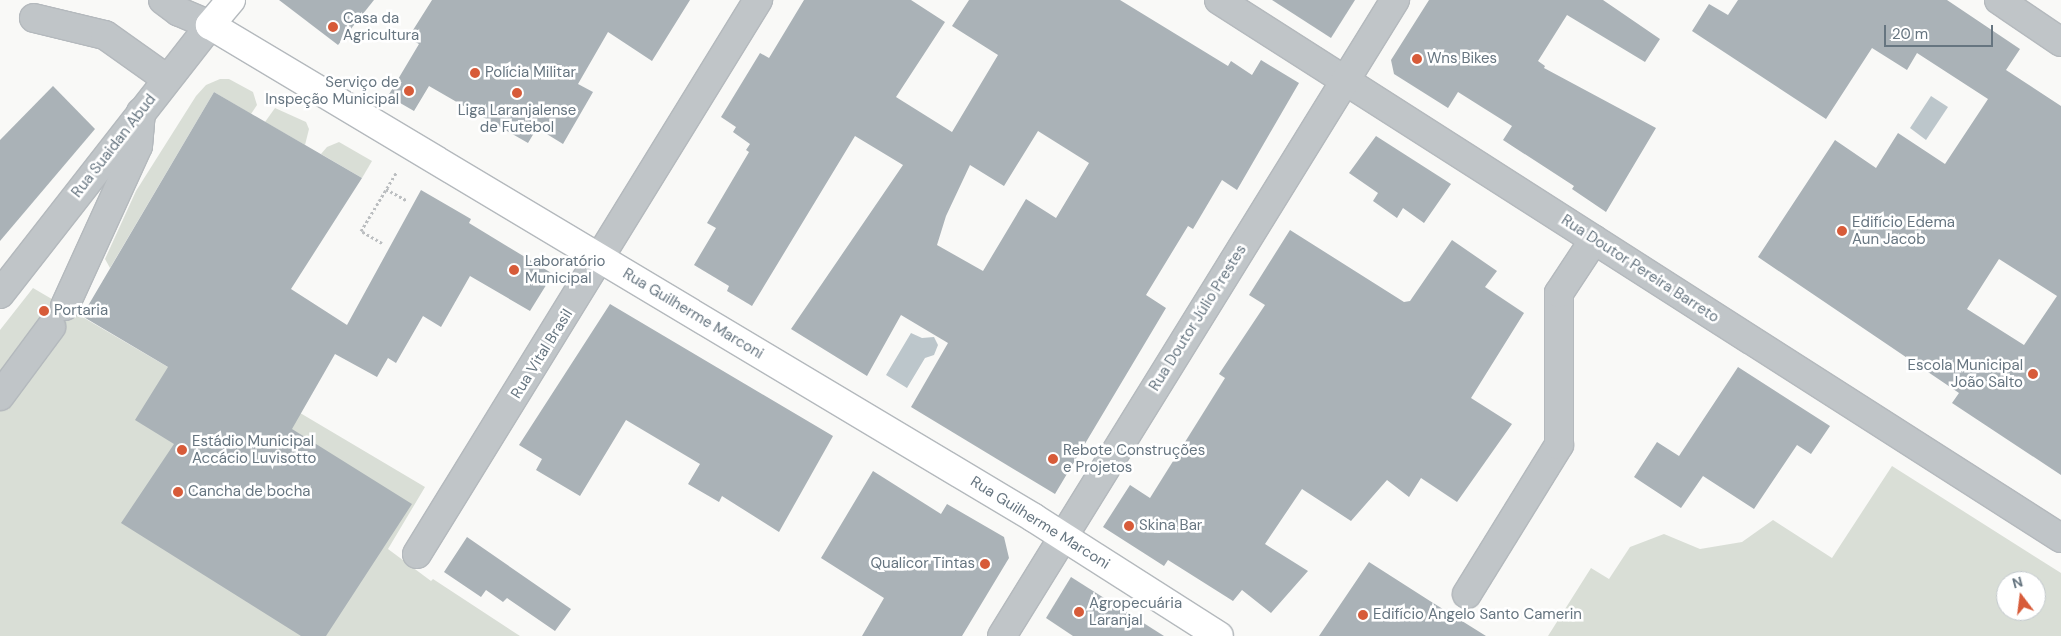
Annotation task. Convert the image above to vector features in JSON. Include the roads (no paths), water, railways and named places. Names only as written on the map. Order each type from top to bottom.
[{"type":"main road","name":"Rua Suaidan Abud","points":[[210,26],[231,0]]},
{"type":"main road","name":"Rua Guilherme Marconi","points":[[210,26],[1063,536],[1219,636]]},
{"type":"street","name":"Rua Guilherme Marconi","points":[[163,0],[180,12],[210,26]]},
{"type":"street","name":"Rua Vital Brasil","points":[[417,554],[758,0]]},
{"type":"street","name":"Rua Doutor Pereira Barreto","points":[[1219,0],[2061,538]]},
{"type":"street","name":"Rua Doutor Júlio Prestes","points":[[1002,636],[1395,0]]},
{"type":"street","points":[[1999,0],[2061,42]]},
{"type":"street","points":[[34,18],[105,35],[167,79]]},
{"type":"street","name":"Rua Suaidan Abud","points":[[0,294],[210,26]]},
{"type":"street","points":[[0,396],[58,317],[138,146],[141,112]]},
{"type":"street","points":[[1467,594],[1559,445],[1559,293],[1594,240]]},
{"type":"place","name":"Casa da Agricultura","points":[[333,27]]},
{"type":"place","name":"Wns Bikes","points":[[1417,59]]},
{"type":"place","name":"Polícia Militar","points":[[475,73]]},
{"type":"place","name":"Serviço de Inspeção Municipal","points":[[409,91]]},
{"type":"place","name":"Liga Laranjalense de Futebol","points":[[517,93]]},
{"type":"place","name":"Edifício Edema Aun Jacob","points":[[1842,231]]},
{"type":"place","name":"Laboratório Municipal","points":[[514,270]]},
{"type":"place","name":"Portaria","points":[[44,311]]},
{"type":"place","name":"Escola Municipal João Salto","points":[[2033,374]]},
{"type":"place","name":"Estádio Municipal Accácio Luvisotto","points":[[182,450]]},
{"type":"place","name":"Rebote Construções e Projetos","points":[[1053,459]]},
{"type":"place","name":"Cancha de bocha","points":[[178,492]]},
{"type":"place","name":"Skina Bar","points":[[1129,526]]},
{"type":"place","name":"Qualicor Tintas","points":[[985,564]]},
{"type":"place","name":"Agropecuária Laranjal","points":[[1079,612]]},
{"type":"place","name":"Edifício Angelo Santo Camerin","points":[[1363,615]]}]
